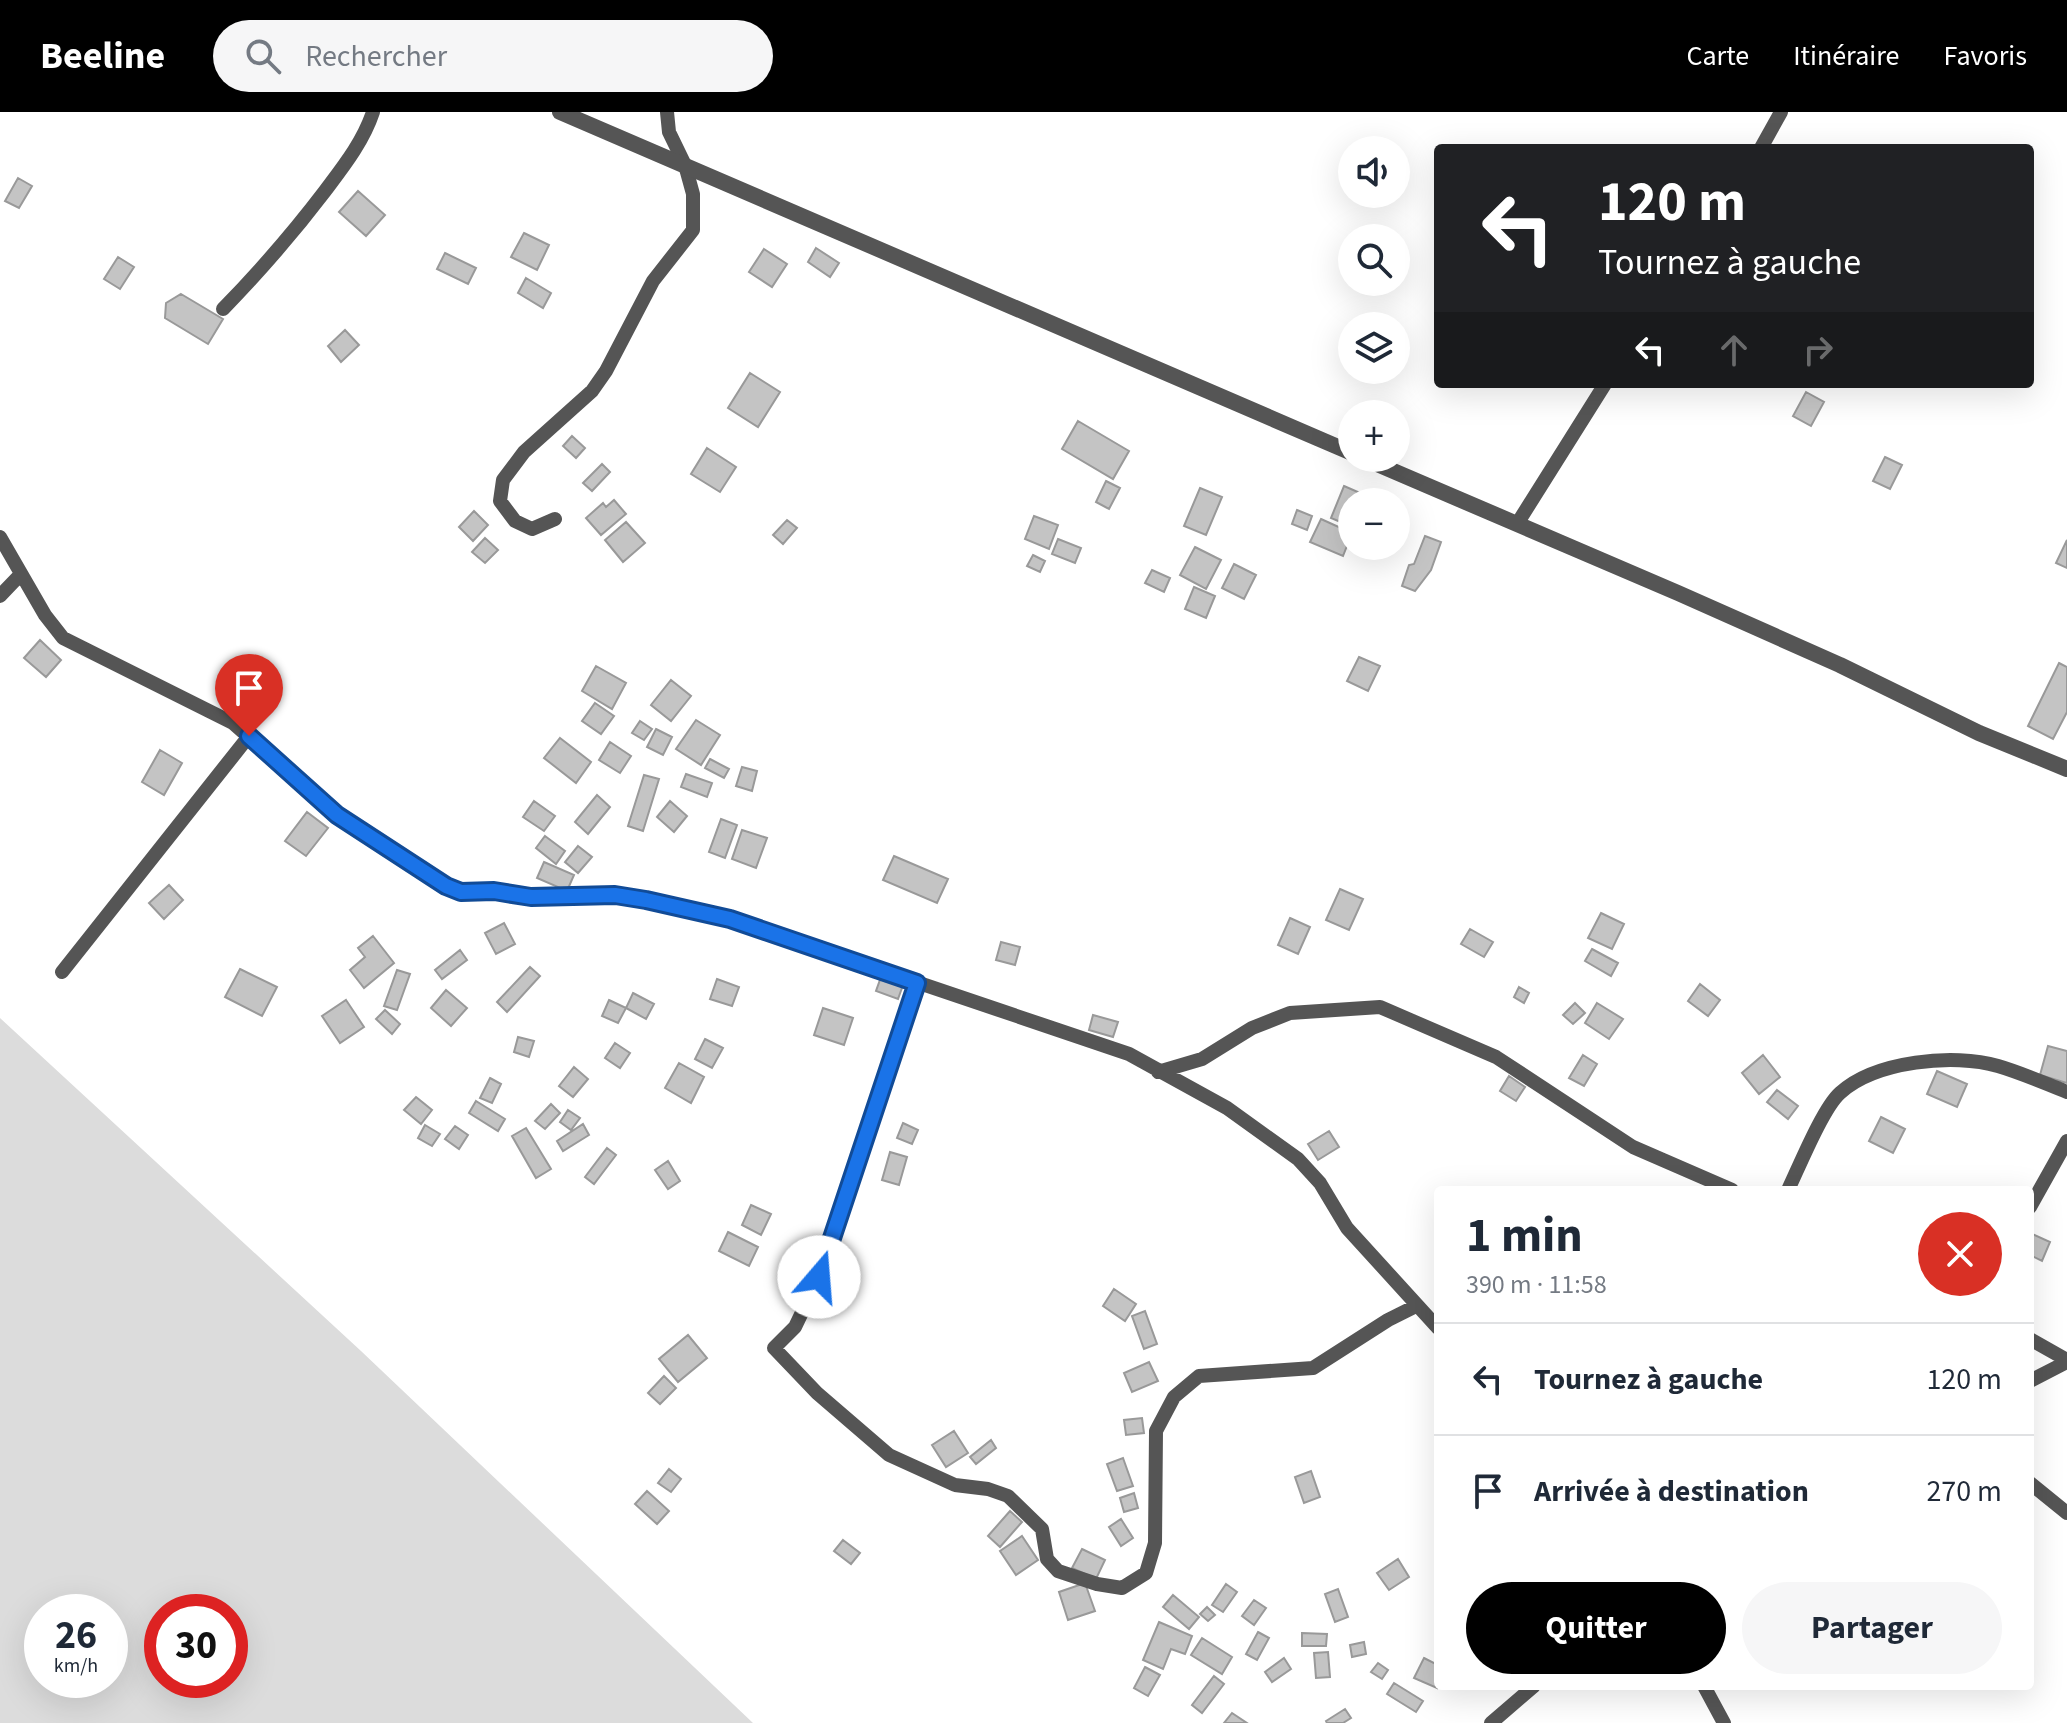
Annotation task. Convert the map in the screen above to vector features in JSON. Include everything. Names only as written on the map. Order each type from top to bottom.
[{"type":"street","points":[[223,309],[264,266],[346,163],[368,128],[373,112]]},
{"type":"street","points":[[560,112],[1338,447]]},
{"type":"street","points":[[555,519],[532,529],[515,521],[500,501],[503,480],[524,452],[592,391],[606,371],[653,281],[693,230],[693,194],[685,165],[669,132],[667,112]]},
{"type":"street","points":[[1763,144],[1781,112]]},
{"type":"street","points":[[1517,524],[1602,388]]},
{"type":"street","points":[[1396,472],[1840,665],[1979,733],[2067,769]]},
{"type":"street","points":[[0,537],[20,575],[63,638],[233,723],[337,815],[446,886],[461,892],[494,891],[531,897],[615,895],[730,919],[1129,1054],[1158,1072],[1189,1085],[1298,1159],[1320,1183],[1347,1228],[1434,1324]]},
{"type":"street","points":[[0,596],[20,575]]},
{"type":"street","points":[[62,972],[249,736]]},
{"type":"street","points":[[917,983],[819,1277],[795,1327],[774,1348],[817,1393],[889,1455],[955,1485],[988,1489],[1008,1496],[1042,1529],[1047,1559],[1058,1571],[1097,1584],[1122,1588],[1146,1573],[1155,1543],[1156,1431],[1174,1397],[1199,1376],[1313,1368],[1388,1320],[1416,1306]]},
{"type":"street","points":[[1158,1072],[1202,1059],[1252,1028],[1290,1013],[1380,1007],[1496,1057],[1633,1147],[1723,1186]]},
{"type":"street","points":[[1790,1186],[1838,1094],[1885,1068],[1954,1059],[1996,1065],[2067,1092]]},
{"type":"street","points":[[2034,1200],[2067,1141]]},
{"type":"street","points":[[2034,1341],[2067,1361]]},
{"type":"street","points":[[2034,1379],[2067,1361]]},
{"type":"street","points":[[2034,1486],[2067,1513]]},
{"type":"street","points":[[1491,1723],[1529,1690]]},
{"type":"street","points":[[1706,1690],[1724,1723]]},
{"type":"shaded area","points":[[0,1018],[361,1351],[753,1723],[0,1723]]},
{"type":"building","points":[[18,178],[32,186],[19,208],[5,201]]},
{"type":"building","points":[[358,191],[385,215],[366,236],[339,212]]},
{"type":"building","points":[[524,233],[549,245],[537,270],[511,257]]},
{"type":"building","points":[[816,248],[839,263],[830,277],[808,262]]},
{"type":"building","points":[[764,249],[787,264],[772,287],[749,272]]},
{"type":"building","points":[[445,253],[476,268],[468,284],[437,269]]},
{"type":"building","points":[[118,257],[134,267],[120,289],[104,279]]},
{"type":"building","points":[[526,278],[551,293],[543,308],[518,293]]},
{"type":"building","points":[[181,294],[223,319],[208,344],[165,318],[166,303]]},
{"type":"building","points":[[345,330],[359,345],[341,362],[328,346]]},
{"type":"building","points":[[750,373],[780,392],[758,427],[728,408]]},
{"type":"building","points":[[1806,392],[1824,402],[1811,426],[1793,416]]},
{"type":"building","points":[[1078,421],[1129,451],[1113,479],[1062,449]]},
{"type":"building","points":[[572,436],[585,448],[576,458],[563,446]]},
{"type":"building","points":[[707,448],[736,467],[720,492],[691,474]]},
{"type":"building","points":[[1885,457],[1902,465],[1890,489],[1873,481]]},
{"type":"building","points":[[602,464],[610,472],[592,491],[583,483]]},
{"type":"building","points":[[1106,481],[1120,488],[1109,509],[1096,502]]},
{"type":"building","points":[[1200,488],[1222,497],[1206,535],[1184,526]]},
{"type":"building","points":[[614,500],[626,514],[601,535],[586,518],[603,503],[606,507]]},
{"type":"building","points":[[1338,501],[1338,521],[1331,518]]},
{"type":"building","points":[[1297,510],[1312,516],[1307,530],[1292,524]]},
{"type":"building","points":[[474,511],[488,525],[473,541],[459,527]]},
{"type":"building","points":[[1034,516],[1058,525],[1049,549],[1025,539]]},
{"type":"building","points":[[1321,519],[1338,527],[1338,554],[1310,542]]},
{"type":"building","points":[[787,520],[797,528],[783,544],[773,535]]},
{"type":"building","points":[[626,522],[645,543],[623,562],[605,540]]},
{"type":"building","points":[[1425,536],[1441,542],[1431,570],[1415,591],[1402,586],[1409,565],[1414,564]]},
{"type":"building","points":[[485,538],[498,550],[485,563],[472,552]]},
{"type":"building","points":[[1058,539],[1081,548],[1075,563],[1052,554]]},
{"type":"building","points":[[2067,540],[2067,568],[2056,563]]},
{"type":"building","points":[[1195,547],[1221,560],[1206,589],[1180,575]]},
{"type":"building","points":[[1033,555],[1045,561],[1040,572],[1027,566]]},
{"type":"building","points":[[1234,564],[1256,575],[1244,599],[1222,588]]},
{"type":"building","points":[[1152,570],[1170,578],[1164,592],[1145,583]]},
{"type":"building","points":[[1194,587],[1215,596],[1206,618],[1185,609]]},
{"type":"building","points":[[40,640],[61,660],[46,677],[24,658]]},
{"type":"building","points":[[1359,657],[1380,666],[1368,691],[1347,681]]},
{"type":"building","points":[[2059,663],[2067,667],[2067,712],[2053,739],[2028,726]]},
{"type":"building","points":[[596,666],[626,683],[612,709],[582,691]]},
{"type":"building","points":[[671,680],[691,696],[671,721],[651,705]]},
{"type":"building","points":[[595,703],[614,716],[601,734],[582,721]]},
{"type":"building","points":[[696,720],[720,735],[701,765],[676,749]]},
{"type":"building","points":[[640,721],[652,729],[644,740],[632,733]]},
{"type":"building","points":[[656,729],[672,737],[663,755],[647,747]]},
{"type":"building","points":[[560,738],[591,762],[576,783],[544,758]]},
{"type":"building","points":[[610,742],[631,756],[620,773],[599,760]]},
{"type":"building","points":[[160,750],[182,763],[164,795],[142,782]]},
{"type":"building","points":[[710,759],[729,769],[724,778],[705,768]]},
{"type":"building","points":[[742,767],[757,771],[752,791],[736,786]]},
{"type":"building","points":[[686,774],[712,783],[707,797],[681,787]]},
{"type":"building","points":[[644,775],[659,779],[643,831],[628,826]]},
{"type":"building","points":[[597,795],[610,807],[588,834],[575,822]]},
{"type":"building","points":[[534,801],[555,816],[544,831],[523,817]]},
{"type":"building","points":[[670,801],[687,816],[674,832],[657,817]]},
{"type":"building","points":[[307,812],[328,828],[306,856],[285,841]]},
{"type":"building","points":[[721,819],[737,825],[725,858],[709,852]]},
{"type":"building","points":[[742,830],[767,838],[756,868],[732,859]]},
{"type":"building","points":[[545,836],[565,851],[556,864],[536,848]]},
{"type":"building","points":[[578,846],[592,857],[578,873],[565,862]]},
{"type":"building","points":[[894,856],[948,879],[937,903],[883,880]]},
{"type":"building","points":[[544,862],[574,875],[567,891],[537,878]]},
{"type":"building","points":[[169,885],[183,900],[164,919],[149,903]]},
{"type":"building","points":[[1340,889],[1363,899],[1349,930],[1326,920]]},
{"type":"building","points":[[1601,913],[1624,924],[1612,949],[1588,938]]},
{"type":"building","points":[[1290,918],[1310,927],[1298,954],[1278,945]]},
{"type":"building","points":[[504,923],[515,944],[496,954],[485,933]]},
{"type":"building","points":[[1470,929],[1493,942],[1484,957],[1461,944]]},
{"type":"building","points":[[373,936],[394,963],[364,988],[350,970],[365,957],[358,948]]},
{"type":"building","points":[[1001,942],[1020,947],[1015,965],[996,960]]},
{"type":"building","points":[[1592,949],[1618,963],[1611,976],[1585,961]]},
{"type":"building","points":[[460,950],[467,960],[442,979],[435,970]]},
{"type":"building","points":[[530,967],[540,976],[507,1012],[497,1002]]},
{"type":"building","points":[[240,969],[277,987],[262,1016],[225,997]]},
{"type":"building","points":[[397,970],[410,974],[397,1010],[384,1006]]},
{"type":"building","points":[[881,977],[903,985],[898,999],[876,991]]},
{"type":"building","points":[[717,979],[739,987],[732,1006],[710,999]]},
{"type":"building","points":[[1700,984],[1720,1000],[1708,1016],[1688,1001]]},
{"type":"building","points":[[1519,987],[1529,993],[1524,1003],[1514,997]]},
{"type":"building","points":[[446,990],[467,1008],[451,1026],[431,1008]]},
{"type":"building","points":[[633,993],[654,1004],[646,1019],[626,1008]]},
{"type":"building","points":[[346,1000],[364,1027],[340,1043],[322,1016]]},
{"type":"building","points":[[609,1000],[626,1008],[618,1023],[602,1016]]},
{"type":"building","points":[[1575,1003],[1585,1013],[1573,1024],[1563,1015]]},
{"type":"building","points":[[1597,1003],[1623,1019],[1609,1039],[1585,1023]]},
{"type":"building","points":[[823,1008],[853,1018],[844,1045],[814,1035]]},
{"type":"building","points":[[385,1010],[400,1024],[392,1034],[376,1019]]},
{"type":"building","points":[[1093,1015],[1118,1022],[1113,1037],[1089,1030]]},
{"type":"building","points":[[518,1037],[534,1041],[529,1057],[514,1052]]},
{"type":"building","points":[[705,1039],[723,1048],[712,1068],[695,1059]]},
{"type":"building","points":[[615,1043],[630,1053],[620,1068],[605,1058]]},
{"type":"building","points":[[2048,1046],[2067,1051],[2067,1083],[2040,1075]]},
{"type":"building","points":[[1583,1055],[1597,1064],[1584,1086],[1569,1078]]},
{"type":"building","points":[[1763,1055],[1780,1077],[1759,1094],[1742,1073]]},
{"type":"building","points":[[679,1063],[704,1077],[691,1103],[665,1088]]},
{"type":"building","points":[[574,1067],[588,1079],[573,1097],[559,1086]]},
{"type":"building","points":[[1937,1071],[1967,1084],[1957,1107],[1927,1094]]},
{"type":"building","points":[[1509,1076],[1525,1087],[1516,1101],[1500,1091]]},
{"type":"building","points":[[490,1078],[501,1084],[492,1103],[480,1098]]},
{"type":"building","points":[[1777,1090],[1798,1106],[1788,1119],[1767,1102]]},
{"type":"building","points":[[416,1097],[432,1110],[421,1124],[404,1110]]},
{"type":"building","points":[[476,1101],[505,1119],[498,1131],[469,1113]]},
{"type":"building","points":[[551,1104],[560,1113],[545,1129],[535,1121]]},
{"type":"building","points":[[568,1110],[580,1118],[571,1130],[560,1122]]},
{"type":"building","points":[[1881,1117],[1905,1129],[1893,1153],[1869,1141]]},
{"type":"building","points":[[903,1123],[918,1130],[912,1144],[897,1138]]},
{"type":"building","points":[[583,1124],[589,1135],[563,1151],[557,1141]]},
{"type":"building","points":[[425,1125],[440,1134],[432,1146],[418,1138]]},
{"type":"building","points":[[455,1126],[468,1135],[459,1149],[445,1139]]},
{"type":"building","points":[[526,1128],[551,1169],[536,1178],[512,1136]]},
{"type":"building","points":[[1329,1131],[1339,1147],[1318,1160],[1308,1144]]},
{"type":"building","points":[[607,1148],[616,1155],[594,1184],[585,1177]]},
{"type":"building","points":[[890,1152],[907,1157],[899,1185],[882,1180]]},
{"type":"building","points":[[668,1161],[680,1181],[668,1189],[655,1170]]},
{"type":"building","points":[[751,1205],[771,1214],[761,1235],[742,1225]]},
{"type":"building","points":[[728,1232],[758,1247],[749,1266],[719,1251]]},
{"type":"building","points":[[2034,1235],[2050,1242],[2042,1261],[2034,1257]]},
{"type":"building","points":[[1114,1289],[1136,1304],[1125,1321],[1103,1306]]},
{"type":"building","points":[[1145,1311],[1157,1344],[1144,1349],[1132,1316]]},
{"type":"building","points":[[688,1335],[707,1358],[678,1382],[659,1359]]},
{"type":"building","points":[[1149,1362],[1158,1381],[1132,1392],[1124,1373]]},
{"type":"building","points":[[664,1376],[676,1388],[660,1404],[648,1393]]},
{"type":"building","points":[[1142,1418],[1144,1433],[1126,1435],[1124,1420]]},
{"type":"building","points":[[954,1431],[968,1453],[946,1467],[932,1445]]},
{"type":"building","points":[[991,1440],[996,1448],[976,1464],[970,1457]]},
{"type":"building","points":[[1123,1458],[1133,1486],[1117,1491],[1107,1464]]},
{"type":"building","points":[[669,1469],[681,1479],[671,1492],[658,1483]]},
{"type":"building","points":[[1311,1471],[1320,1497],[1304,1503],[1295,1477]]},
{"type":"building","points":[[647,1491],[669,1511],[657,1524],[635,1504]]},
{"type":"building","points":[[1134,1493],[1138,1508],[1124,1512],[1120,1498]]},
{"type":"building","points":[[1010,1511],[1022,1522],[1000,1547],[988,1536]]},
{"type":"building","points":[[1121,1519],[1133,1538],[1121,1546],[1109,1527]]},
{"type":"building","points":[[1022,1536],[1038,1560],[1016,1575],[1000,1551]]},
{"type":"building","points":[[843,1540],[860,1553],[851,1564],[834,1551]]},
{"type":"building","points":[[1082,1549],[1105,1560],[1096,1579],[1072,1568]]},
{"type":"building","points":[[1398,1559],[1409,1577],[1389,1590],[1377,1573]]},
{"type":"building","points":[[1085,1583],[1095,1611],[1068,1620],[1059,1592]]},
{"type":"building","points":[[1226,1584],[1237,1592],[1223,1612],[1212,1605]]},
{"type":"building","points":[[1338,1589],[1348,1617],[1335,1622],[1325,1594]]},
{"type":"building","points":[[1173,1595],[1199,1617],[1189,1629],[1163,1607]]},
{"type":"building","points":[[1254,1600],[1266,1608],[1254,1625],[1242,1616]]},
{"type":"building","points":[[1207,1607],[1215,1615],[1208,1621],[1200,1614]]},
{"type":"building","points":[[1159,1622],[1192,1636],[1185,1654],[1171,1649],[1163,1669],[1143,1660]]},
{"type":"building","points":[[1258,1632],[1269,1638],[1257,1660],[1246,1654]]},
{"type":"building","points":[[1302,1633],[1327,1634],[1326,1646],[1302,1646]]},
{"type":"building","points":[[1202,1638],[1232,1657],[1222,1674],[1191,1655]]},
{"type":"building","points":[[1364,1642],[1366,1654],[1352,1657],[1350,1645]]},
{"type":"building","points":[[1328,1652],[1330,1677],[1316,1678],[1314,1653]]},
{"type":"building","points":[[1284,1658],[1291,1669],[1272,1682],[1265,1672]]},
{"type":"building","points":[[1424,1658],[1434,1663],[1434,1687],[1414,1678]]},
{"type":"building","points":[[1378,1663],[1388,1670],[1382,1679],[1371,1672]]},
{"type":"building","points":[[1145,1667],[1160,1675],[1148,1696],[1134,1688]]},
{"type":"building","points":[[1214,1676],[1224,1684],[1202,1713],[1192,1705]]},
{"type":"building","points":[[1394,1683],[1423,1701],[1416,1712],[1387,1694]]},
{"type":"building","points":[[1345,1709],[1351,1718],[1343,1723],[1327,1723],[1326,1721]]},
{"type":"building","points":[[1232,1713],[1247,1723],[1224,1723]]},
{"type":"route","points":[[249,736],[337,815],[422,873],[461,892],[494,891],[531,897],[615,895],[646,900],[730,919],[917,983],[819,1277]]}]
